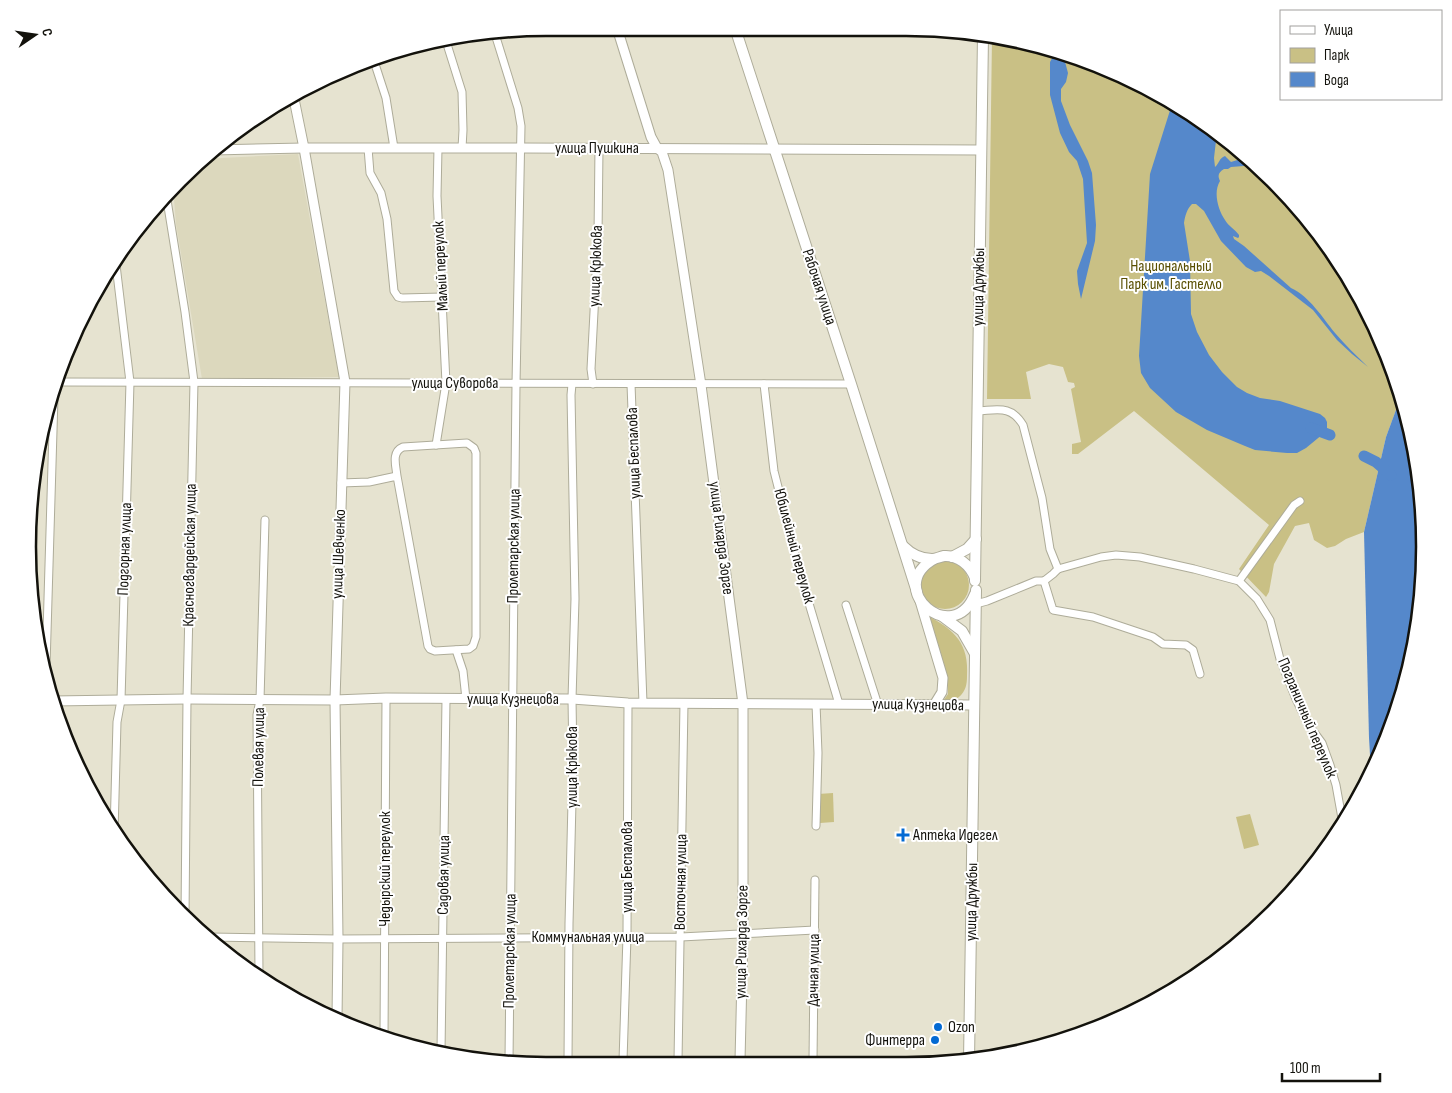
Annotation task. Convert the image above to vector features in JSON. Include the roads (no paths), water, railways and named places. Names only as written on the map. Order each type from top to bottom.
[{"type":"main road","name":"Рабочая улица","points":[[738,36],[919,597]]},
{"type":"main road","name":"улица Дружбы","points":[[975,585],[984,43]]},
{"type":"main road","points":[[952,557],[967,549],[976,539]]},
{"type":"main road","points":[[902,545],[913,554],[934,559]]},
{"type":"main road","points":[[942,616],[958,614],[971,606],[975,585],[972,572],[967,565],[960,560],[944,556],[925,564],[919,573],[916,582],[919,597],[930,611],[942,616],[962,631],[975,654]]},
{"type":"main road","name":"улица Дружбы","points":[[970,1052],[975,654],[971,606]]},
{"type":"street","name":"улица Рихарда Зорге","points":[[619,36],[649,131],[662,152],[668,170],[701,384],[743,704],[740,1057]]},
{"type":"street","name":"Пролетарская улица","points":[[497,39],[518,108],[521,126],[516,384],[509,1056]]},
{"type":"street","points":[[448,46],[462,92],[462,148]]},
{"type":"street","points":[[375,66],[386,98],[394,148]]},
{"type":"street","name":"улица Шевченко","points":[[295,103],[345,382],[335,700],[337,1012]]},
{"type":"street","points":[[368,148],[370,173],[381,193],[387,219],[394,291],[402,298],[442,297]]},
{"type":"street","name":"Малый переулок","points":[[436,444],[446,383],[437,196],[438,148]]},
{"type":"street","name":"улица Крюкова","points":[[594,384],[591,369],[598,236],[599,148]]},
{"type":"street","name":"улица Пушкина","points":[[227,149],[658,148],[981,150]]},
{"type":"street","name":"Красногвардейская улица","points":[[168,205],[194,382],[185,906]]},
{"type":"street","name":"Подгорная улица","points":[[114,818],[117,722],[121,700],[130,382],[117,272]]},
{"type":"street","name":"улица Суворова","points":[[63,382],[851,384]]},
{"type":"street","name":"улица Крюкова","points":[[568,1057],[575,599],[572,384]]},
{"type":"street","name":"улица Беспалова","points":[[631,384],[643,703]]},
{"type":"street","name":"Юбилейный переулок","points":[[764,384],[774,471],[799,570],[839,704]]},
{"type":"street","points":[[978,411],[1006,410],[1014,413],[1023,425],[1042,498],[1050,549],[1058,569]]},
{"type":"street","points":[[47,648],[53,416]]},
{"type":"street","points":[[436,444],[467,444],[474,448],[476,452],[476,637],[473,646],[469,649],[435,651],[428,646],[397,476],[395,457],[399,448],[436,444]]},
{"type":"street","points":[[341,483],[369,482],[397,476]]},
{"type":"street","points":[[971,606],[1036,580],[1044,581],[1058,569],[1101,557],[1123,555],[1140,557],[1239,580],[1294,505],[1300,501]]},
{"type":"street","name":"Полевая улица","points":[[259,968],[257,715],[260,700],[265,520]]},
{"type":"street","name":"Пограничный переулок","points":[[1239,580],[1257,599],[1270,620],[1280,659],[1296,699],[1308,724],[1322,743],[1330,764],[1341,812]]},
{"type":"street","points":[[1044,581],[1053,610],[1093,617],[1153,637],[1163,644],[1186,645],[1193,650],[1200,674]]},
{"type":"street","points":[[919,597],[943,678],[942,692],[934,705]]},
{"type":"street","points":[[846,605],[878,705]]},
{"type":"street","points":[[456,650],[463,671],[466,699]]},
{"type":"street","name":"улица Кузнецова","points":[[60,702],[188,698],[260,700],[386,698],[572,699],[643,703],[974,706]]},
{"type":"street","name":"Чедырский переулок","points":[[384,1031],[386,698]]},
{"type":"street","name":"Садовая улица","points":[[441,1046],[446,699]]},
{"type":"street","name":"улица Беспалова","points":[[623,1057],[627,936],[628,702]]},
{"type":"street","name":"Восточная улица","points":[[678,1057],[684,703]]},
{"type":"street","points":[[816,704],[818,753],[816,826]]},
{"type":"street","name":"Дачная улица","points":[[813,1057],[815,880]]},
{"type":"street","name":"Коммунальная улица","points":[[219,937],[338,939],[680,937],[815,930]]},
{"type":"water","points":[[1052,58],[1065,62],[1068,73],[1066,82],[1061,89],[1061,101],[1092,173],[1096,225],[1095,241],[1081,299],[1077,271],[1087,243],[1083,179],[1077,161],[1069,152],[1060,133],[1050,95],[1050,62]]},
{"type":"water","points":[[1170,110],[1216,142],[1215,167],[1221,158],[1225,156],[1231,162],[1238,160],[1242,163],[1245,166],[1231,167],[1221,171],[1217,190],[1217,201],[1220,211],[1226,222],[1239,235],[1238,238],[1233,236],[1234,239],[1310,302],[1339,337],[1368,367],[1337,340],[1313,310],[1269,276],[1261,271],[1255,272],[1246,267],[1221,241],[1204,211],[1196,204],[1192,204],[1186,213],[1184,223],[1190,261],[1191,314],[1197,332],[1209,355],[1237,387],[1260,398],[1280,401],[1320,414],[1325,418],[1327,428],[1323,434],[1297,453],[1255,450],[1207,430],[1176,412],[1150,388],[1141,373],[1139,356],[1150,174]]},
{"type":"water","points":[[1396,409],[1406,447],[1415,513],[1415,580],[1406,646],[1398,679],[1389,711],[1370,757],[1364,532],[1386,437]]},
{"type":"waterway","points":[[1311,428],[1330,435]]},
{"type":"waterway","points":[[1364,456],[1376,462],[1391,475]]},
{"type":"place","name":"Аптека Идегел","points":[[903,835]]},
{"type":"place","name":"Ozon","points":[[938,1027]]},
{"type":"place","name":"Финтерра","points":[[935,1040]]},
{"type":"park label","name":"Национальный Парк им. Гастелло","points":[[1171,275]]}]
